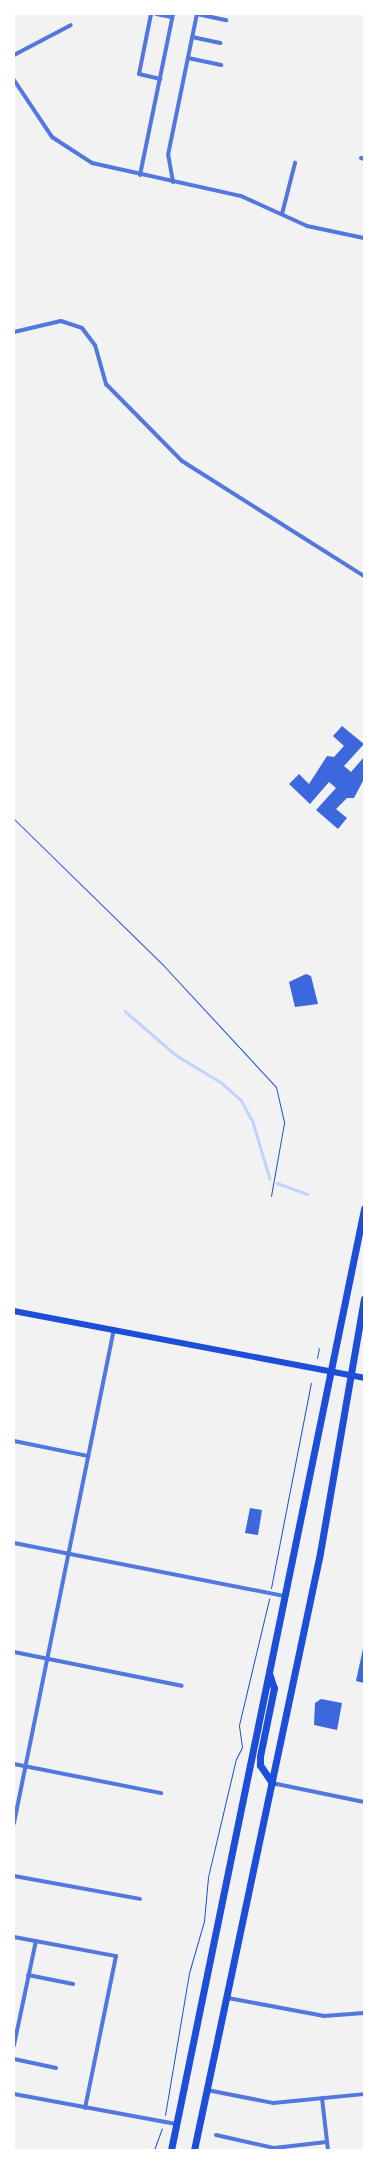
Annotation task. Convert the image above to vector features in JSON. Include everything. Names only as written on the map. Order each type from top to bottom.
[{"type":"highway","points":[[171,2150],[364,1208]]},
{"type":"highway","points":[[194,2150],[228,1998],[320,1554],[364,1299]]},
{"type":"highway","points":[[269,1672],[274,1688],[260,1756],[260,1765],[272,1782]]},
{"type":"main road","points":[[14,1311],[364,1378]]},
{"type":"street","points":[[151,14],[139,74],[160,79]]},
{"type":"street","points":[[140,175],[173,15],[156,14]]},
{"type":"street","points":[[173,182],[168,155],[197,14],[226,20]]},
{"type":"street","points":[[14,55],[71,25]]},
{"type":"street","points":[[192,37],[220,43]]},
{"type":"street","points":[[188,58],[221,65]]},
{"type":"street","points":[[15,83],[44,128],[60,145],[92,163],[241,196],[307,226],[364,238]]},
{"type":"street","points":[[282,214],[295,163]]},
{"type":"street","points":[[14,332],[60,320],[82,328],[95,345],[106,384],[182,461],[364,576]]},
{"type":"street","points":[[14,1824],[114,1329]]},
{"type":"street","points":[[14,1441],[88,1456]]},
{"type":"street","points":[[14,1543],[285,1596]]},
{"type":"street","points":[[14,1652],[182,1686]]},
{"type":"street","points":[[14,1764],[161,1793]]},
{"type":"street","points":[[272,1782],[364,1802]]},
{"type":"street","points":[[14,1876],[140,1899]]},
{"type":"street","points":[[14,1937],[116,1956],[85,2108]]},
{"type":"street","points":[[14,2045],[36,1941]]},
{"type":"street","points":[[28,1975],[73,1984]]},
{"type":"street","points":[[228,1998],[330,2016],[364,2013]]},
{"type":"street","points":[[14,2058],[56,2068]]},
{"type":"street","points":[[207,2090],[273,2103],[364,2094]]},
{"type":"street","points":[[14,2094],[176,2124]]},
{"type":"street","points":[[322,2098],[328,2150]]},
{"type":"street","points":[[216,2136],[274,2148],[327,2142]]},
{"type":"path","points":[[14,819],[164,966],[276,1087],[284,1123],[271,1196]]},
{"type":"path","points":[[317,1358],[319,1348]]},
{"type":"path","points":[[154,2150],[163,2121],[189,1973],[204,1921],[208,1876],[236,1759],[242,1747],[239,1725],[270,1593],[311,1383]]},
{"type":"building","points":[[342,726],[364,744],[344,766],[351,772],[364,757],[364,779],[354,798],[347,798],[336,809],[347,818],[338,829],[316,810],[336,788],[329,782],[310,804],[289,784],[299,774],[309,784],[327,756],[334,757],[344,746],[333,736]]},
{"type":"building","points":[[306,974],[311,976],[318,1004],[295,1007],[289,982]]},
{"type":"building","points":[[250,1508],[262,1510],[258,1535],[245,1533]]},
{"type":"building","points":[[364,1644],[364,1683],[356,1681]]},
{"type":"building","points":[[321,1699],[342,1703],[337,1730],[314,1725],[315,1703]]},
{"type":"waterway","points":[[125,1011],[176,1055],[222,1083],[241,1100],[253,1122],[270,1179]]},
{"type":"waterway","points":[[277,1183],[307,1194]]}]
